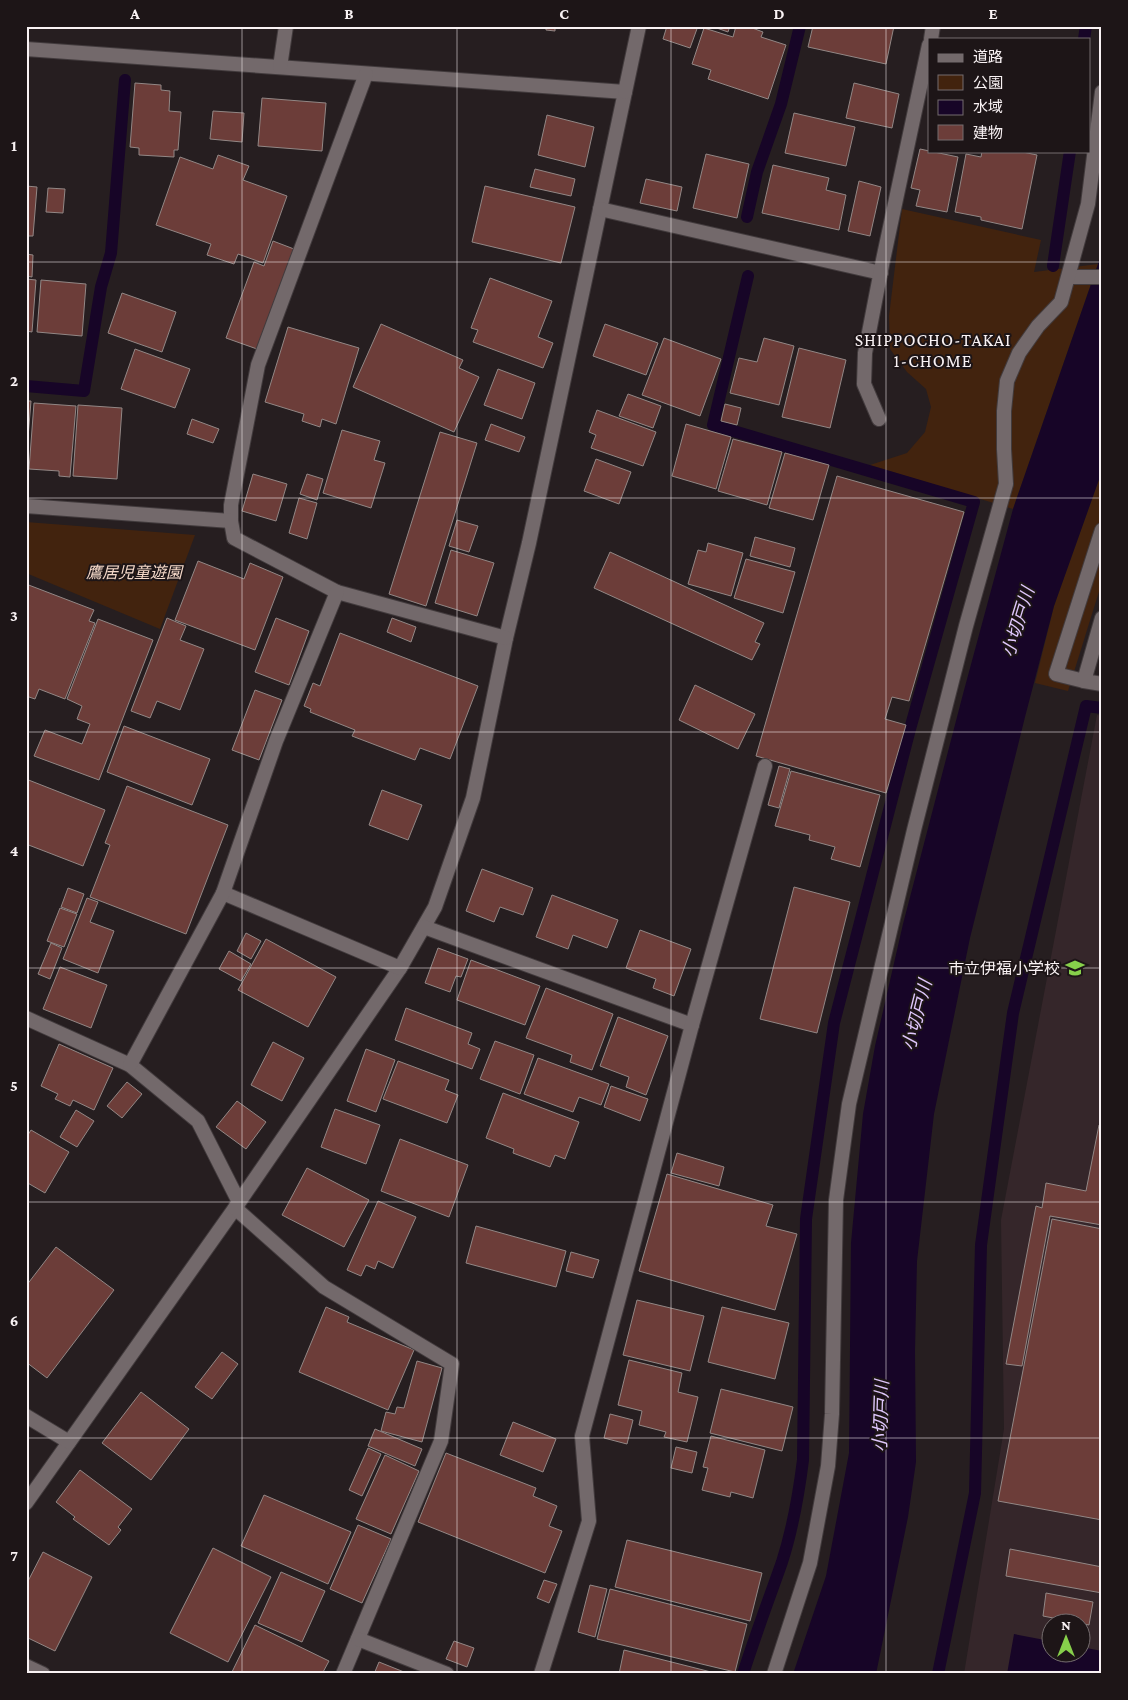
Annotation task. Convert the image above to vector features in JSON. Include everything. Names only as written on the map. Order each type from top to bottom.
[{"type":"street","points":[[280,67],[286,26]]},
{"type":"street","points":[[26,1503],[237,1205],[400,968],[434,907],[473,798],[506,638],[529,543],[640,26]]},
{"type":"street","points":[[26,49],[625,92]]},
{"type":"street","points":[[878,419],[864,384],[865,353],[928,50]]},
{"type":"street","points":[[366,74],[258,365],[231,505],[234,538],[337,592],[506,638]]},
{"type":"street","points":[[774,1674],[810,1563],[828,1466],[832,1414],[836,1200],[849,1104],[914,830],[966,626],[1006,484],[1004,411],[1007,381],[1019,353],[1038,326],[1061,302],[1072,277],[1088,204],[1102,92]]},
{"type":"street","points":[[600,209],[881,273]]},
{"type":"street","points":[[1072,277],[1102,277]]},
{"type":"street","points":[[26,506],[231,521]]},
{"type":"street","points":[[1102,530],[1056,674],[1102,684]]},
{"type":"street","points":[[130,1065],[223,893],[276,740],[337,592]]},
{"type":"street","points":[[1084,681],[1102,618]]},
{"type":"street","points":[[541,1674],[590,1521],[582,1436],[692,1025],[765,766]]},
{"type":"street","points":[[223,893],[400,968]]},
{"type":"street","points":[[424,927],[692,1025]]},
{"type":"street","points":[[26,1018],[130,1065],[198,1121],[237,1205],[324,1287],[452,1364],[441,1441],[343,1674]]},
{"type":"street","points":[[26,1416],[69,1442]]},
{"type":"street","points":[[358,1639],[447,1674]]},
{"type":"street","points":[[26,1666],[43,1674]]},
{"type":"shaded area","name":"市立伊福小学校","points":[[1097,715],[1102,716],[1102,1674],[964,1674],[1004,1429],[1001,1220]]},
{"type":"green space","points":[[902,209],[1041,240],[1034,272],[1098,264],[1013,509],[870,465],[907,453],[925,432],[931,407],[926,389],[907,372],[890,349],[889,316]]},
{"type":"green space","points":[[1102,471],[1102,582],[1068,691],[1035,683],[1054,606]]},
{"type":"green space","name":"鷹居児童遊園","points":[[26,522],[195,535],[160,629],[26,573]]},
{"type":"water","name":"小切戸川","points":[[1102,247],[1102,471],[1054,606],[970,938],[934,1114],[917,1261],[915,1351],[916,1462],[908,1517],[876,1674],[793,1674],[826,1576],[849,1453],[851,1243],[863,1114],[875,1046],[903,924],[1013,509],[1098,264]]},
{"type":"water","points":[[1014,1634],[1040,1639],[1040,1662],[1090,1662],[1090,1649],[1102,1651],[1102,1674],[1007,1674]]},
{"type":"building","points":[[546,26],[555,26],[555,31],[546,30]]},
{"type":"building","points":[[667,26],[698,26],[690,48],[663,39]]},
{"type":"building","points":[[711,26],[730,26],[728,32]]},
{"type":"building","points":[[736,26],[747,26],[763,32],[761,37],[786,45],[768,99],[708,79],[711,70],[692,64],[704,28],[733,37]]},
{"type":"building","points":[[813,26],[894,26],[886,64],[808,47]]},
{"type":"building","points":[[135,83],[161,85],[161,90],[170,91],[169,111],[181,112],[178,150],[174,150],[174,157],[139,155],[139,148],[130,147]]},
{"type":"building","points":[[854,83],[899,94],[892,128],[846,118]]},
{"type":"building","points":[[262,98],[326,103],[322,151],[258,146]]},
{"type":"building","points":[[213,111],[244,113],[242,142],[210,139]]},
{"type":"building","points":[[794,113],[855,127],[846,166],[785,153]]},
{"type":"building","points":[[547,115],[594,127],[585,167],[538,155]]},
{"type":"building","points":[[920,149],[958,157],[947,212],[916,206],[920,190],[911,188]]},
{"type":"building","points":[[982,152],[1023,152],[1037,155],[1022,229],[981,220],[981,217],[955,212],[966,154],[981,157]]},
{"type":"building","points":[[706,154],[749,164],[737,218],[693,208]]},
{"type":"building","points":[[218,155],[249,166],[243,180],[287,196],[263,263],[238,254],[234,264],[207,255],[211,244],[156,225],[180,157],[213,169]]},
{"type":"building","points":[[773,165],[829,178],[826,190],[846,195],[839,230],[762,213]]},
{"type":"building","points":[[535,169],[575,179],[571,196],[530,187]]},
{"type":"building","points":[[646,179],[682,187],[677,211],[640,203]]},
{"type":"building","points":[[859,181],[881,187],[870,236],[848,231]]},
{"type":"building","points":[[26,186],[37,187],[33,236],[26,236]]},
{"type":"building","points":[[485,186],[575,207],[561,263],[472,242]]},
{"type":"building","points":[[48,188],[65,189],[63,213],[46,212]]},
{"type":"building","points":[[273,241],[294,249],[257,349],[226,338],[254,262],[264,266]]},
{"type":"building","points":[[26,254],[33,255],[32,277],[26,276]]},
{"type":"building","points":[[490,278],[552,301],[538,337],[553,343],[543,368],[473,342],[478,330],[471,328]]},
{"type":"building","points":[[26,279],[36,280],[32,332],[26,331]]},
{"type":"building","points":[[41,280],[86,284],[82,336],[37,332]]},
{"type":"building","points":[[122,293],[176,312],[162,352],[108,333]]},
{"type":"building","points":[[381,324],[463,360],[459,368],[479,377],[454,432],[353,387]]},
{"type":"building","points":[[605,324],[658,343],[646,375],[593,356]]},
{"type":"building","points":[[288,327],[359,348],[336,424],[322,419],[320,427],[302,421],[304,414],[265,402]]},
{"type":"building","points":[[664,338],[721,359],[700,416],[642,395]]},
{"type":"building","points":[[764,338],[794,346],[779,405],[730,393],[739,358],[757,362]]},
{"type":"building","points":[[799,348],[846,360],[830,428],[782,417]]},
{"type":"building","points":[[135,349],[190,369],[175,408],[121,389]]},
{"type":"building","points":[[498,369],[535,383],[522,419],[484,405]]},
{"type":"building","points":[[628,394],[661,406],[653,428],[619,416]]},
{"type":"building","points":[[26,401],[31,401],[26,462]]},
{"type":"building","points":[[34,403],[76,406],[70,477],[59,476],[59,471],[29,469]]},
{"type":"building","points":[[725,404],[741,408],[737,425],[721,421]]},
{"type":"building","points":[[78,405],[122,408],[117,479],[73,476]]},
{"type":"building","points":[[597,410],[656,432],[643,466],[591,448],[596,435],[589,432]]},
{"type":"building","points":[[192,419],[219,429],[213,443],[187,434]]},
{"type":"building","points":[[491,424],[525,437],[519,452],[485,440]]},
{"type":"building","points":[[686,424],[731,437],[716,489],[672,476]]},
{"type":"building","points":[[342,430],[380,441],[374,460],[385,463],[371,508],[323,493]]},
{"type":"building","points":[[440,432],[477,443],[426,606],[389,594]]},
{"type":"building","points":[[733,439],[782,452],[767,505],[718,491]]},
{"type":"building","points":[[785,453],[829,465],[813,520],[769,508]]},
{"type":"building","points":[[596,459],[631,472],[619,504],[584,491]]},
{"type":"building","points":[[253,474],[287,484],[276,521],[242,511]]},
{"type":"building","points":[[307,474],[323,479],[317,500],[300,494]]},
{"type":"building","points":[[837,476],[964,512],[909,701],[892,697],[885,719],[906,725],[886,793],[756,756]]},
{"type":"building","points":[[299,498],[317,503],[307,539],[289,533]]},
{"type":"building","points":[[457,520],[478,526],[469,552],[449,546]]},
{"type":"building","points":[[755,537],[795,548],[790,567],[750,556]]},
{"type":"building","points":[[708,543],[743,553],[731,596],[688,584],[698,550],[706,552]]},
{"type":"building","points":[[451,550],[494,563],[477,616],[435,603]]},
{"type":"building","points":[[610,552],[764,623],[755,642],[760,644],[752,660],[594,588]]},
{"type":"building","points":[[746,559],[795,572],[783,613],[734,598]]},
{"type":"building","points":[[198,561],[244,579],[250,563],[283,577],[255,650],[175,620]]},
{"type":"building","points":[[26,584],[94,610],[89,621],[95,623],[65,699],[39,689],[35,699],[26,696]]},
{"type":"building","points":[[167,618],[186,626],[180,640],[204,649],[180,710],[157,701],[150,718],[131,711]]},
{"type":"building","points":[[276,618],[309,631],[289,685],[255,672]]},
{"type":"building","points":[[392,618],[416,627],[411,642],[387,632]]},
{"type":"building","points":[[98,619],[153,640],[99,780],[34,756],[45,730],[82,744],[90,724],[77,719],[82,706],[67,699]]},
{"type":"building","points":[[340,633],[478,686],[450,759],[420,748],[415,760],[352,736],[355,730],[310,712],[311,709],[304,706],[313,683],[320,686]]},
{"type":"building","points":[[695,685],[755,714],[738,749],[679,720]]},
{"type":"building","points":[[255,690],[282,700],[259,760],[232,750]]},
{"type":"building","points":[[124,726],[210,759],[192,805],[107,772]]},
{"type":"building","points":[[779,766],[790,769],[779,808],[768,805]]},
{"type":"building","points":[[791,771],[880,795],[860,867],[831,859],[835,847],[809,840],[810,835],[775,826]]},
{"type":"building","points":[[26,779],[105,810],[83,866],[26,844]]},
{"type":"building","points":[[127,786],[228,825],[186,934],[90,897],[110,845],[105,843]]},
{"type":"building","points":[[382,790],[422,805],[408,840],[369,825]]},
{"type":"building","points":[[482,869],[533,888],[523,915],[500,907],[494,922],[466,911]]},
{"type":"building","points":[[794,887],[850,902],[817,1033],[760,1019]]},
{"type":"building","points":[[68,888],[84,894],[77,913],[61,907]]},
{"type":"building","points":[[552,895],[618,920],[607,948],[573,935],[568,949],[536,937]]},
{"type":"building","points":[[87,898],[98,902],[90,922],[114,931],[98,973],[63,959]]},
{"type":"building","points":[[60,908],[77,914],[64,947],[47,941]]},
{"type":"building","points":[[640,930],[691,949],[674,996],[653,988],[656,979],[626,968]]},
{"type":"building","points":[[246,933],[261,941],[251,959],[237,951]]},
{"type":"building","points":[[266,939],[336,977],[308,1027],[238,990]]},
{"type":"building","points":[[51,943],[62,948],[50,979],[38,974]]},
{"type":"building","points":[[438,948],[468,959],[461,977],[456,976],[450,992],[425,983]]},
{"type":"building","points":[[229,951],[251,964],[241,981],[219,969]]},
{"type":"building","points":[[471,960],[540,986],[525,1025],[457,1000]]},
{"type":"building","points":[[60,967],[107,985],[91,1028],[43,1009]]},
{"type":"building","points":[[546,988],[613,1014],[592,1070],[570,1062],[572,1055],[526,1038]]},
{"type":"building","points":[[406,1008],[472,1033],[468,1044],[480,1049],[472,1069],[395,1040]]},
{"type":"building","points":[[618,1017],[668,1036],[646,1095],[626,1087],[629,1077],[600,1066]]},
{"type":"building","points":[[495,1041],[534,1055],[520,1094],[480,1079]]},
{"type":"building","points":[[273,1042],[304,1058],[282,1101],[251,1085]]},
{"type":"building","points":[[59,1044],[113,1068],[94,1110],[73,1100],[70,1106],[55,1099],[58,1094],[41,1086]]},
{"type":"building","points":[[366,1049],[395,1060],[376,1112],[347,1101]]},
{"type":"building","points":[[538,1058],[609,1084],[601,1105],[579,1097],[573,1112],[524,1094]]},
{"type":"building","points":[[398,1061],[449,1080],[445,1090],[458,1095],[447,1123],[383,1099]]},
{"type":"building","points":[[127,1082],[142,1094],[122,1118],[107,1106]]},
{"type":"building","points":[[611,1086],[648,1099],[640,1121],[604,1107]]},
{"type":"building","points":[[503,1093],[579,1122],[565,1159],[555,1155],[550,1167],[513,1153],[514,1149],[486,1138]]},
{"type":"building","points":[[237,1101],[266,1122],[246,1149],[216,1127]]},
{"type":"building","points":[[335,1109],[380,1125],[366,1164],[321,1147]]},
{"type":"building","points":[[76,1110],[94,1121],[77,1147],[60,1137]]},
{"type":"building","points":[[1099,1125],[1102,1126],[1102,1225],[1050,1216],[1022,1366],[1006,1364],[1036,1206],[1042,1208],[1046,1183],[1086,1191]]},
{"type":"building","points":[[31,1130],[69,1152],[45,1193],[26,1182],[26,1138]]},
{"type":"building","points":[[400,1139],[468,1165],[449,1217],[381,1191]]},
{"type":"building","points":[[677,1153],[724,1167],[719,1186],[671,1173]]},
{"type":"building","points":[[307,1168],[369,1200],[344,1247],[282,1215]]},
{"type":"building","points":[[667,1174],[773,1205],[766,1226],[797,1234],[775,1310],[639,1271]]},
{"type":"building","points":[[378,1201],[416,1217],[393,1268],[378,1261],[375,1269],[366,1265],[361,1276],[347,1270]]},
{"type":"building","points":[[1052,1219],[1102,1229],[1102,1520],[998,1501]]},
{"type":"building","points":[[476,1226],[566,1251],[556,1287],[466,1263]]},
{"type":"building","points":[[56,1247],[114,1290],[47,1378],[26,1362],[26,1286]]},
{"type":"building","points":[[571,1252],[599,1260],[593,1278],[566,1271]]},
{"type":"building","points":[[637,1300],[704,1316],[690,1371],[623,1355]]},
{"type":"building","points":[[326,1307],[349,1317],[347,1322],[414,1350],[388,1410],[299,1372]]},
{"type":"building","points":[[722,1307],[789,1323],[775,1379],[708,1362]]},
{"type":"building","points":[[222,1352],[238,1364],[212,1399],[195,1387]]},
{"type":"building","points":[[629,1360],[682,1373],[678,1392],[698,1397],[687,1442],[664,1437],[666,1432],[639,1425],[642,1411],[618,1405]]},
{"type":"building","points":[[417,1361],[442,1368],[422,1442],[381,1431],[386,1412],[395,1414],[397,1407],[404,1408]]},
{"type":"building","points":[[721,1389],[793,1407],[782,1451],[710,1433]]},
{"type":"building","points":[[141,1392],[189,1429],[151,1480],[102,1443]]},
{"type":"building","points":[[610,1414],[633,1420],[627,1444],[604,1438]]},
{"type":"building","points":[[513,1422],[556,1439],[543,1472],[500,1455]]},
{"type":"building","points":[[375,1429],[422,1449],[415,1466],[368,1446]]},
{"type":"building","points":[[711,1436],[765,1450],[753,1498],[731,1492],[730,1497],[702,1490],[708,1468],[703,1467]]},
{"type":"building","points":[[676,1447],[697,1452],[692,1473],[671,1468]]},
{"type":"building","points":[[368,1448],[381,1454],[362,1496],[349,1490]]},
{"type":"building","points":[[446,1453],[536,1488],[533,1496],[557,1506],[549,1526],[562,1531],[545,1573],[418,1522]]},
{"type":"building","points":[[385,1455],[419,1471],[391,1534],[356,1519]]},
{"type":"building","points":[[80,1470],[132,1509],[118,1527],[121,1530],[109,1545],[73,1519],[75,1517],[56,1502]]},
{"type":"building","points":[[264,1495],[351,1532],[328,1584],[241,1546]]},
{"type":"building","points":[[358,1525],[391,1539],[362,1603],[330,1589]]},
{"type":"building","points":[[627,1540],[762,1573],[750,1621],[615,1587]]},
{"type":"building","points":[[213,1548],[271,1577],[228,1662],[170,1633]]},
{"type":"building","points":[[1010,1549],[1102,1567],[1102,1593],[1006,1576]]},
{"type":"building","points":[[43,1552],[92,1577],[55,1651],[26,1637],[26,1585]]},
{"type":"building","points":[[281,1572],[325,1591],[302,1642],[258,1623]]},
{"type":"building","points":[[544,1580],[557,1584],[549,1603],[537,1598]]},
{"type":"building","points":[[590,1585],[607,1589],[595,1637],[578,1632]]},
{"type":"building","points":[[610,1589],[747,1624],[735,1672],[597,1639]]},
{"type":"building","points":[[1046,1593],[1093,1602],[1090,1619],[1090,1612],[1044,1612]]},
{"type":"building","points":[[255,1625],[329,1661],[322,1674],[231,1674]]},
{"type":"building","points":[[454,1641],[474,1648],[467,1667],[446,1659]]},
{"type":"building","points":[[624,1650],[719,1674],[619,1674]]},
{"type":"building","points":[[379,1662],[409,1674],[374,1674]]},
{"type":"waterway","points":[[747,217],[757,172],[781,104],[800,26]]},
{"type":"waterway","points":[[1084,38],[1086,26]]},
{"type":"waterway","points":[[26,386],[84,391],[101,287],[111,253],[125,80]]},
{"type":"waterway","points":[[1053,266],[1070,152]]},
{"type":"waterway","points":[[743,1674],[786,1550],[795,1511],[803,1460],[806,1219],[834,1023],[910,729],[974,502],[713,425],[748,276]]},
{"type":"waterway","points":[[938,1674],[975,1493],[981,1245],[1013,1013],[1086,706],[1102,708]]},
{"type":"place","name":"市立伊福小学校","points":[[1075,968]]},
{"type":"district","name":"SHIPPOCHO-TAKAI 1-CHOME","points":[[933,350]]}]
